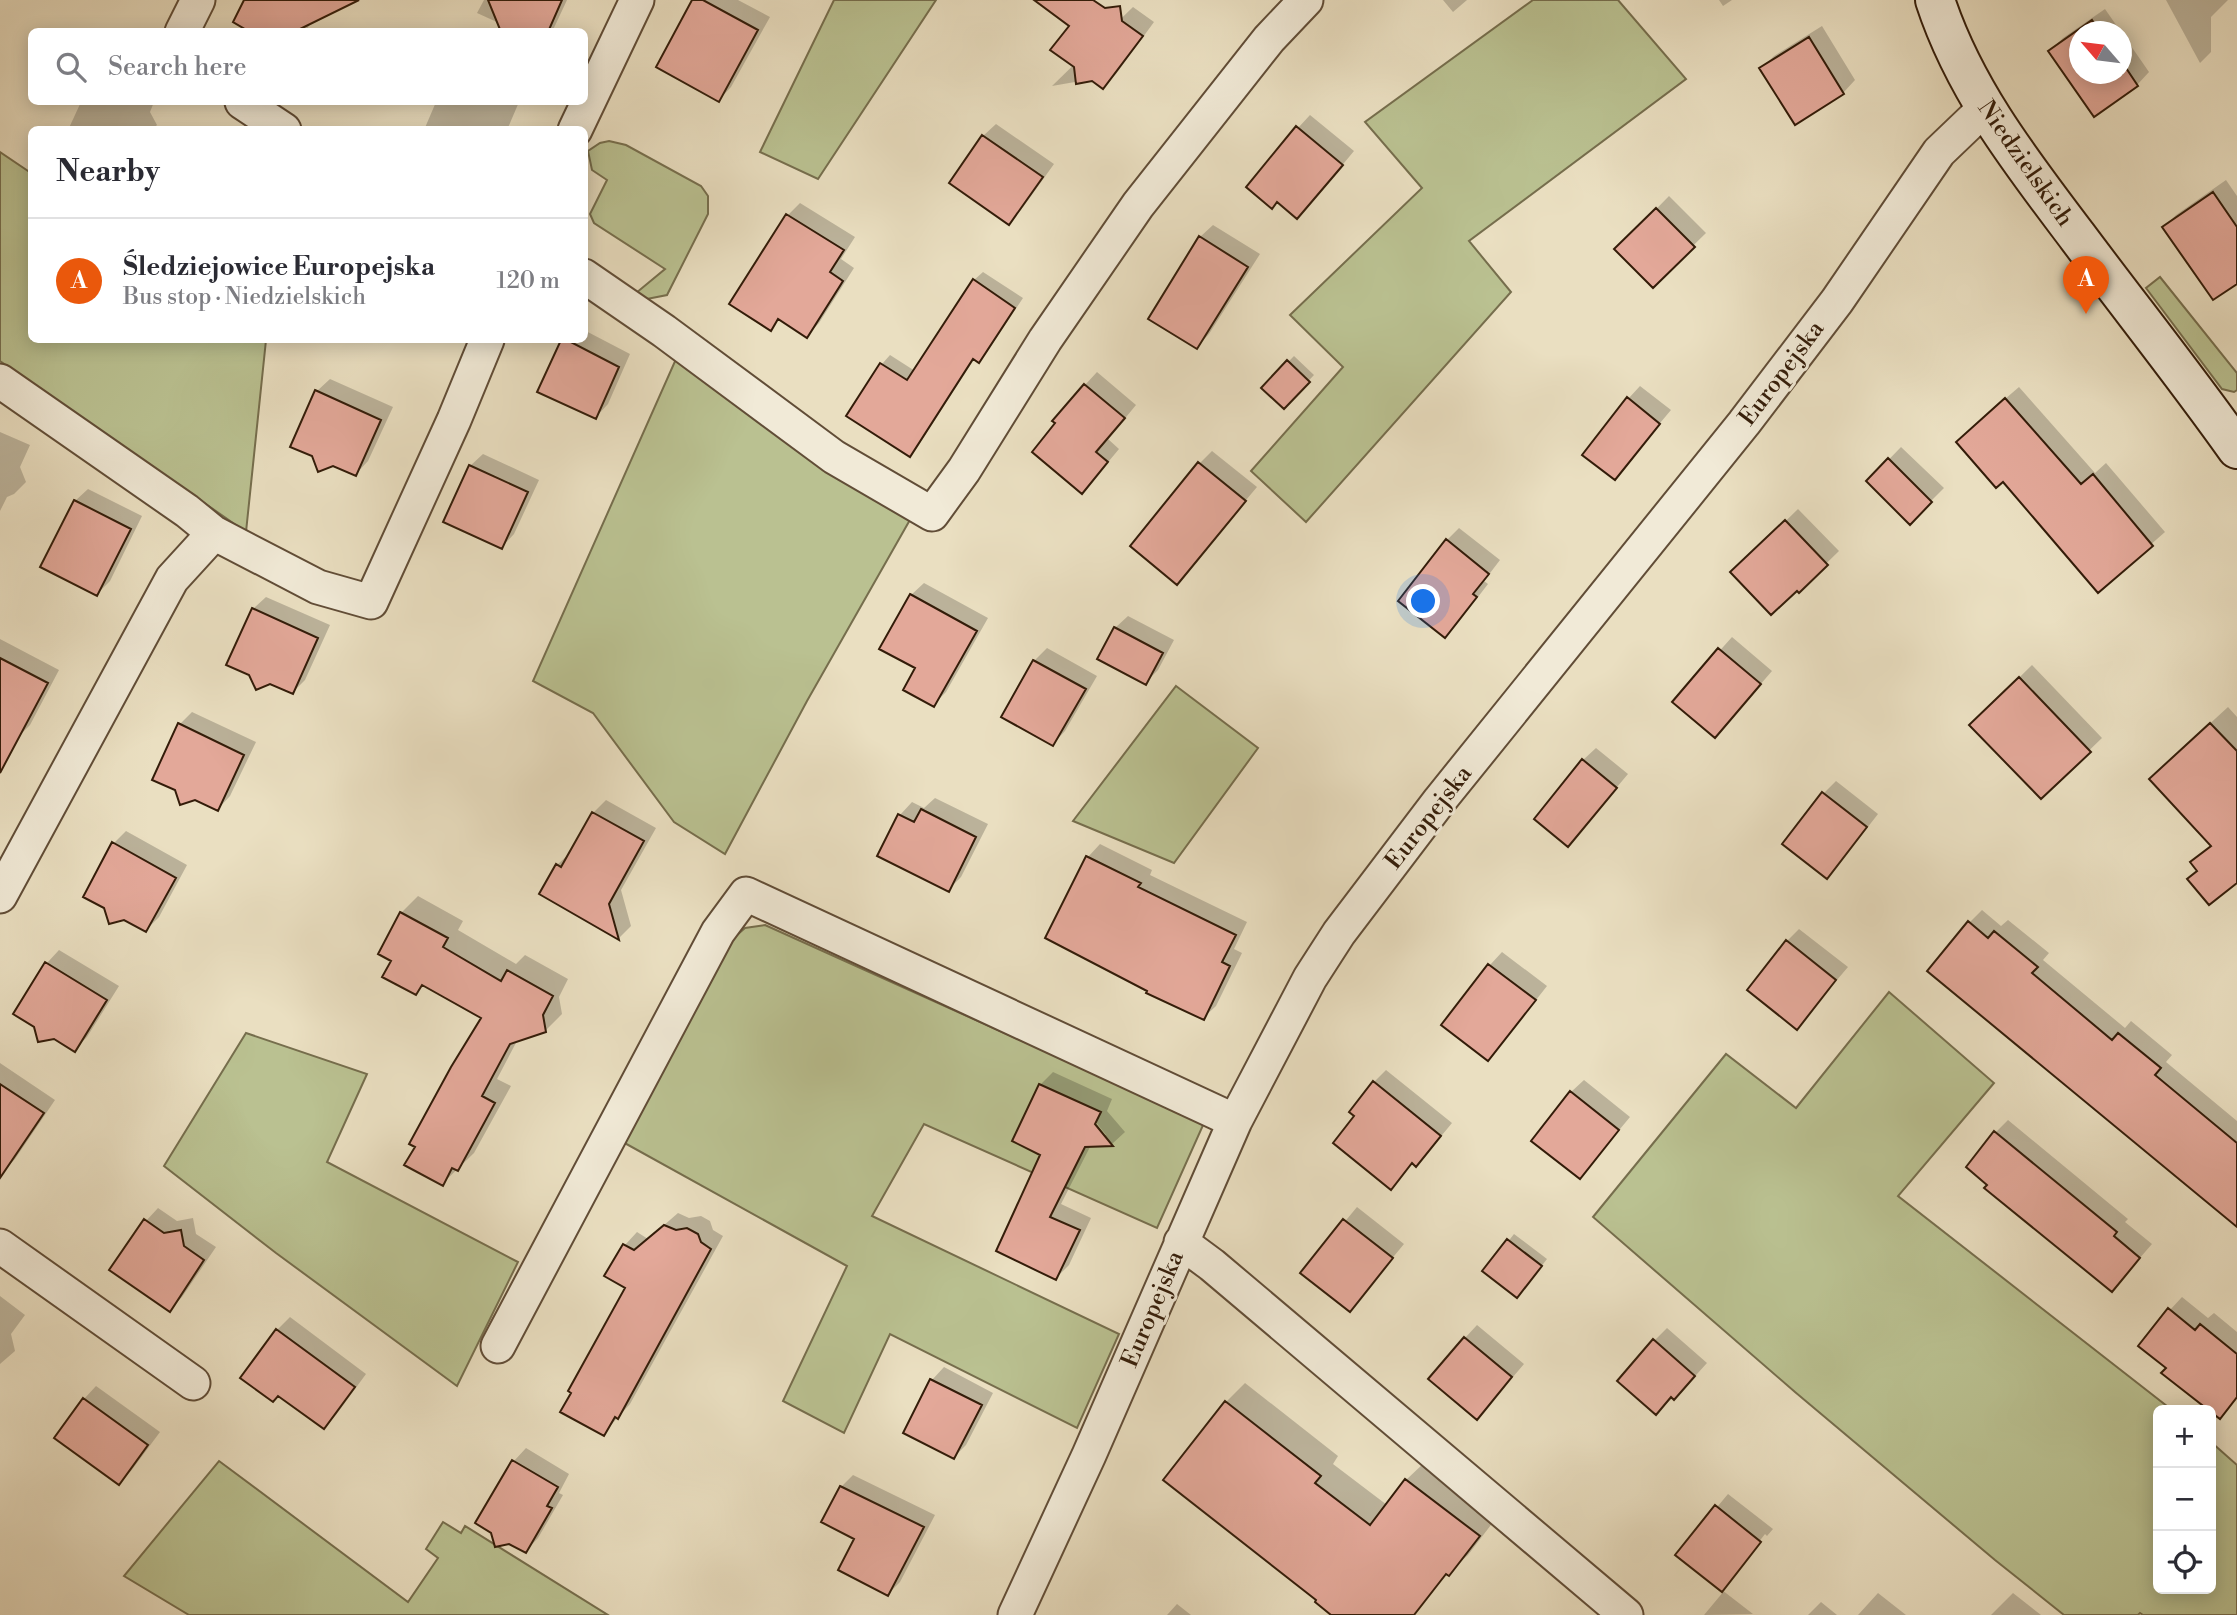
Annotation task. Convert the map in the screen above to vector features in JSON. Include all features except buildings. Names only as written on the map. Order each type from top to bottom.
[{"type":"street","points":[[184,28],[198,0]]},
{"type":"street","points":[[588,103],[637,0]]},
{"type":"street","points":[[588,279],[664,331],[834,457],[932,514],[964,470],[1045,340],[1139,205],[1269,39],[1306,0]]},
{"type":"street","name":"Niedzielskich","points":[[1935,0],[1945,32],[1985,108],[2020,161],[2237,449]]},
{"type":"street","points":[[246,105],[278,126]]},
{"type":"street","points":[[577,126],[587,105]]},
{"type":"street","name":"Europejska","points":[[1015,1615],[1090,1455],[1236,1121],[1310,978],[1339,933],[1440,800],[1744,423],[1837,301],[1939,152],[1985,108]]},
{"type":"street","points":[[0,381],[187,511],[214,533],[318,587],[371,603],[454,421],[486,343]]},
{"type":"street","points":[[0,895],[172,579],[214,533]]},
{"type":"street","points":[[498,1346],[718,932],[746,894],[1236,1121]]},
{"type":"street","points":[[1181,1242],[1212,1265],[1626,1615]]},
{"type":"street","points":[[0,1246],[193,1383]]},
{"type":"green space","points":[[834,0],[936,0],[818,179],[760,152]]},
{"type":"green space","points":[[1533,0],[1618,0],[1686,79],[1469,241],[1511,292],[1306,522],[1251,471],[1343,367],[1290,315],[1422,188],[1365,122]]},
{"type":"green space","points":[[609,141],[626,145],[701,186],[708,196],[708,214],[667,295],[647,299],[636,293],[665,269],[594,223],[590,214],[607,180],[592,170],[588,151]]},
{"type":"green space","points":[[0,152],[28,171],[28,343],[266,343],[246,532],[0,361]]},
{"type":"green space","points":[[2160,277],[2237,373],[2237,390],[2234,392],[2222,389],[2146,288]]},
{"type":"green space","points":[[676,359],[911,518],[807,701],[725,854],[674,822],[593,713],[533,681]]},
{"type":"green space","points":[[1176,686],[1258,748],[1174,863],[1073,821]]},
{"type":"green space","points":[[765,925],[1204,1123],[1157,1228],[924,1124],[872,1216],[1119,1334],[1077,1428],[890,1334],[844,1433],[783,1401],[847,1266],[621,1141],[729,942],[745,928]]},
{"type":"green space","points":[[1889,992],[1994,1083],[1898,1196],[2166,1405],[2153,1405],[2153,1594],[2216,1594],[2216,1446],[2237,1465],[2237,1615],[2064,1615],[1795,1392],[1593,1217],[1726,1054],[1796,1108]]},
{"type":"green space","points":[[246,1033],[367,1074],[327,1162],[518,1262],[457,1386],[276,1253],[164,1166]]},
{"type":"green space","points":[[219,1461],[408,1602],[438,1558],[426,1549],[443,1522],[461,1533],[465,1526],[608,1615],[189,1615],[124,1576]]},
{"type":"place","name":"Śledziejowice Europejska","points":[[2086,314]]}]
